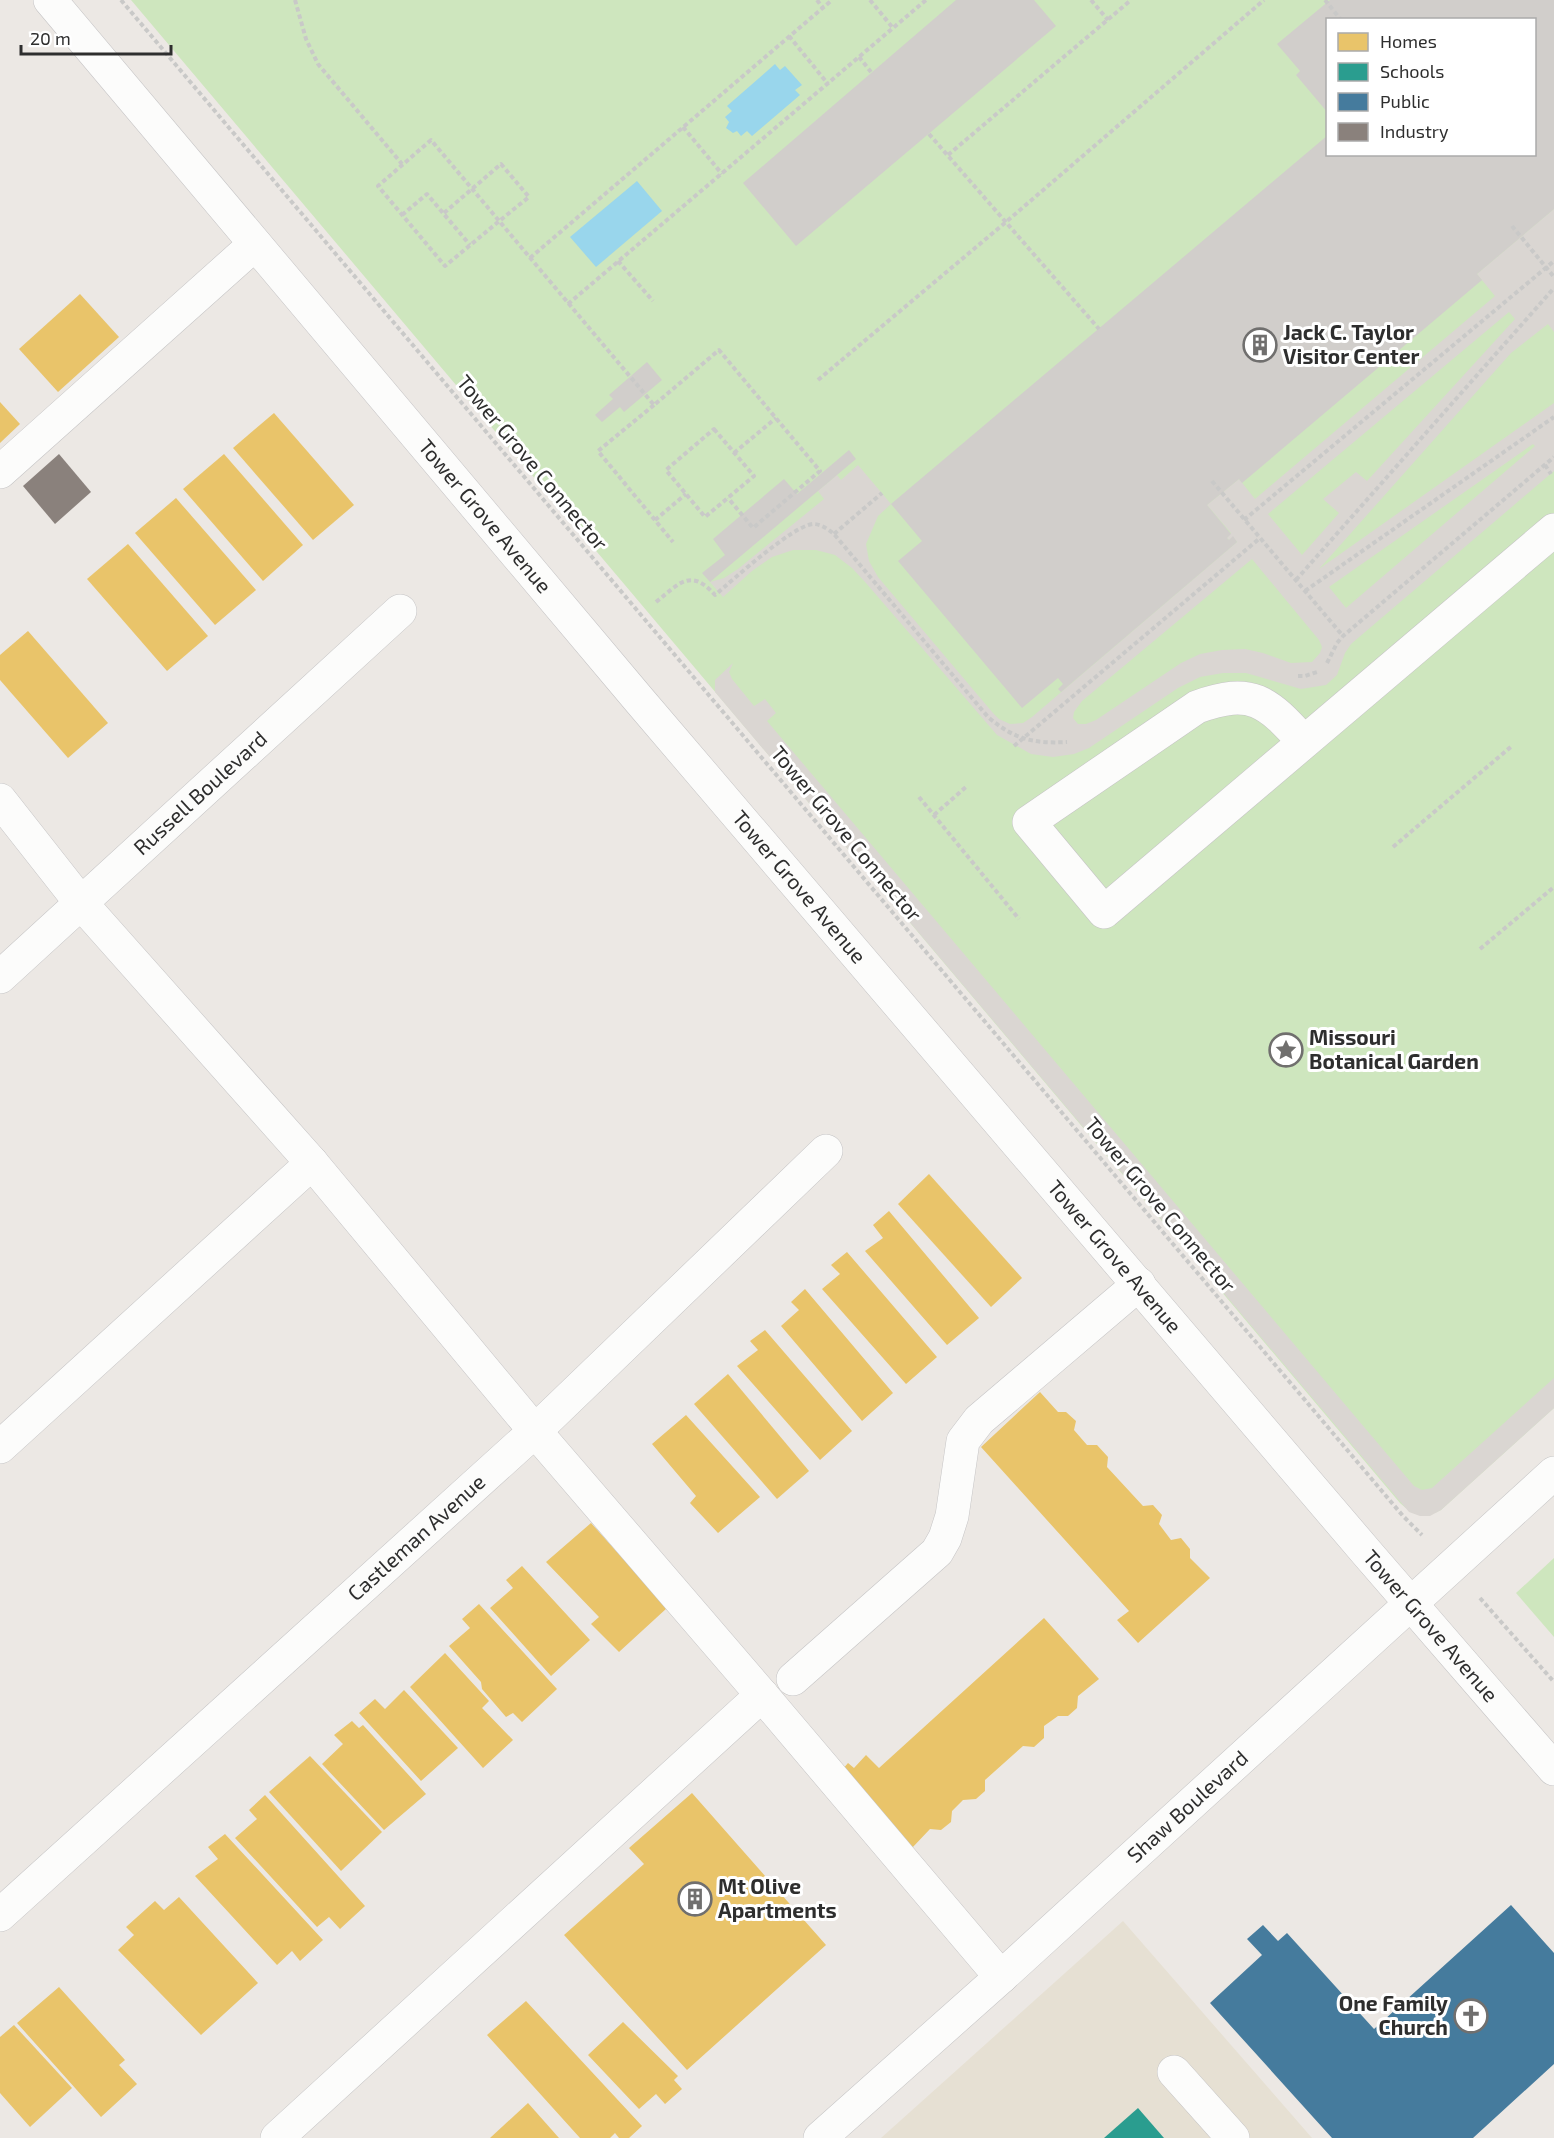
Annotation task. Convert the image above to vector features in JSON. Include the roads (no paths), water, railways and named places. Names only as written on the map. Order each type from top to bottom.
[{"type":"street","name":"Tower Grove Avenue","points":[[50,0],[640,701],[1554,1769]]},
{"type":"street","points":[[0,472],[255,244]]},
{"type":"street","points":[[1304,742],[1265,705],[1245,697],[1220,699],[1197,707],[1029,822],[1104,912],[1554,530]]},
{"type":"street","name":"Russell Boulevard","points":[[0,977],[400,611]]},
{"type":"street","points":[[0,800],[81,903],[312,1164],[535,1431],[1001,1977]]},
{"type":"street","name":"Castleman Avenue","points":[[0,1916],[535,1431],[825,1151]]},
{"type":"street","points":[[0,1447],[312,1164]]},
{"type":"street","points":[[793,1679],[937,1552],[945,1538],[952,1516],[963,1441],[979,1420],[1139,1284]]},
{"type":"street","name":"Shaw Boulevard","points":[[820,2138],[1001,1977],[1554,1473]]},
{"type":"street","points":[[277,2138],[762,1695]]},
{"type":"street","points":[[1174,2072],[1233,2138]]},
{"type":"water","points":[[775,64],[780,70],[785,66],[802,85],[795,90],[800,95],[752,136],[747,131],[741,136],[737,131],[733,133],[726,128],[729,122],[725,117],[732,111],[727,106]]},
{"type":"water","points":[[637,181],[662,211],[596,267],[570,237]]},
{"type":"place","name":"Jack C. Taylor Visitor Center","points":[[1260,345]]},
{"type":"place","name":"Missouri Botanical Garden","points":[[1286,1050]]},
{"type":"place","name":"Mt Olive Apartments","points":[[695,1899]]},
{"type":"place","name":"One Family Church","points":[[1471,2016]]}]
